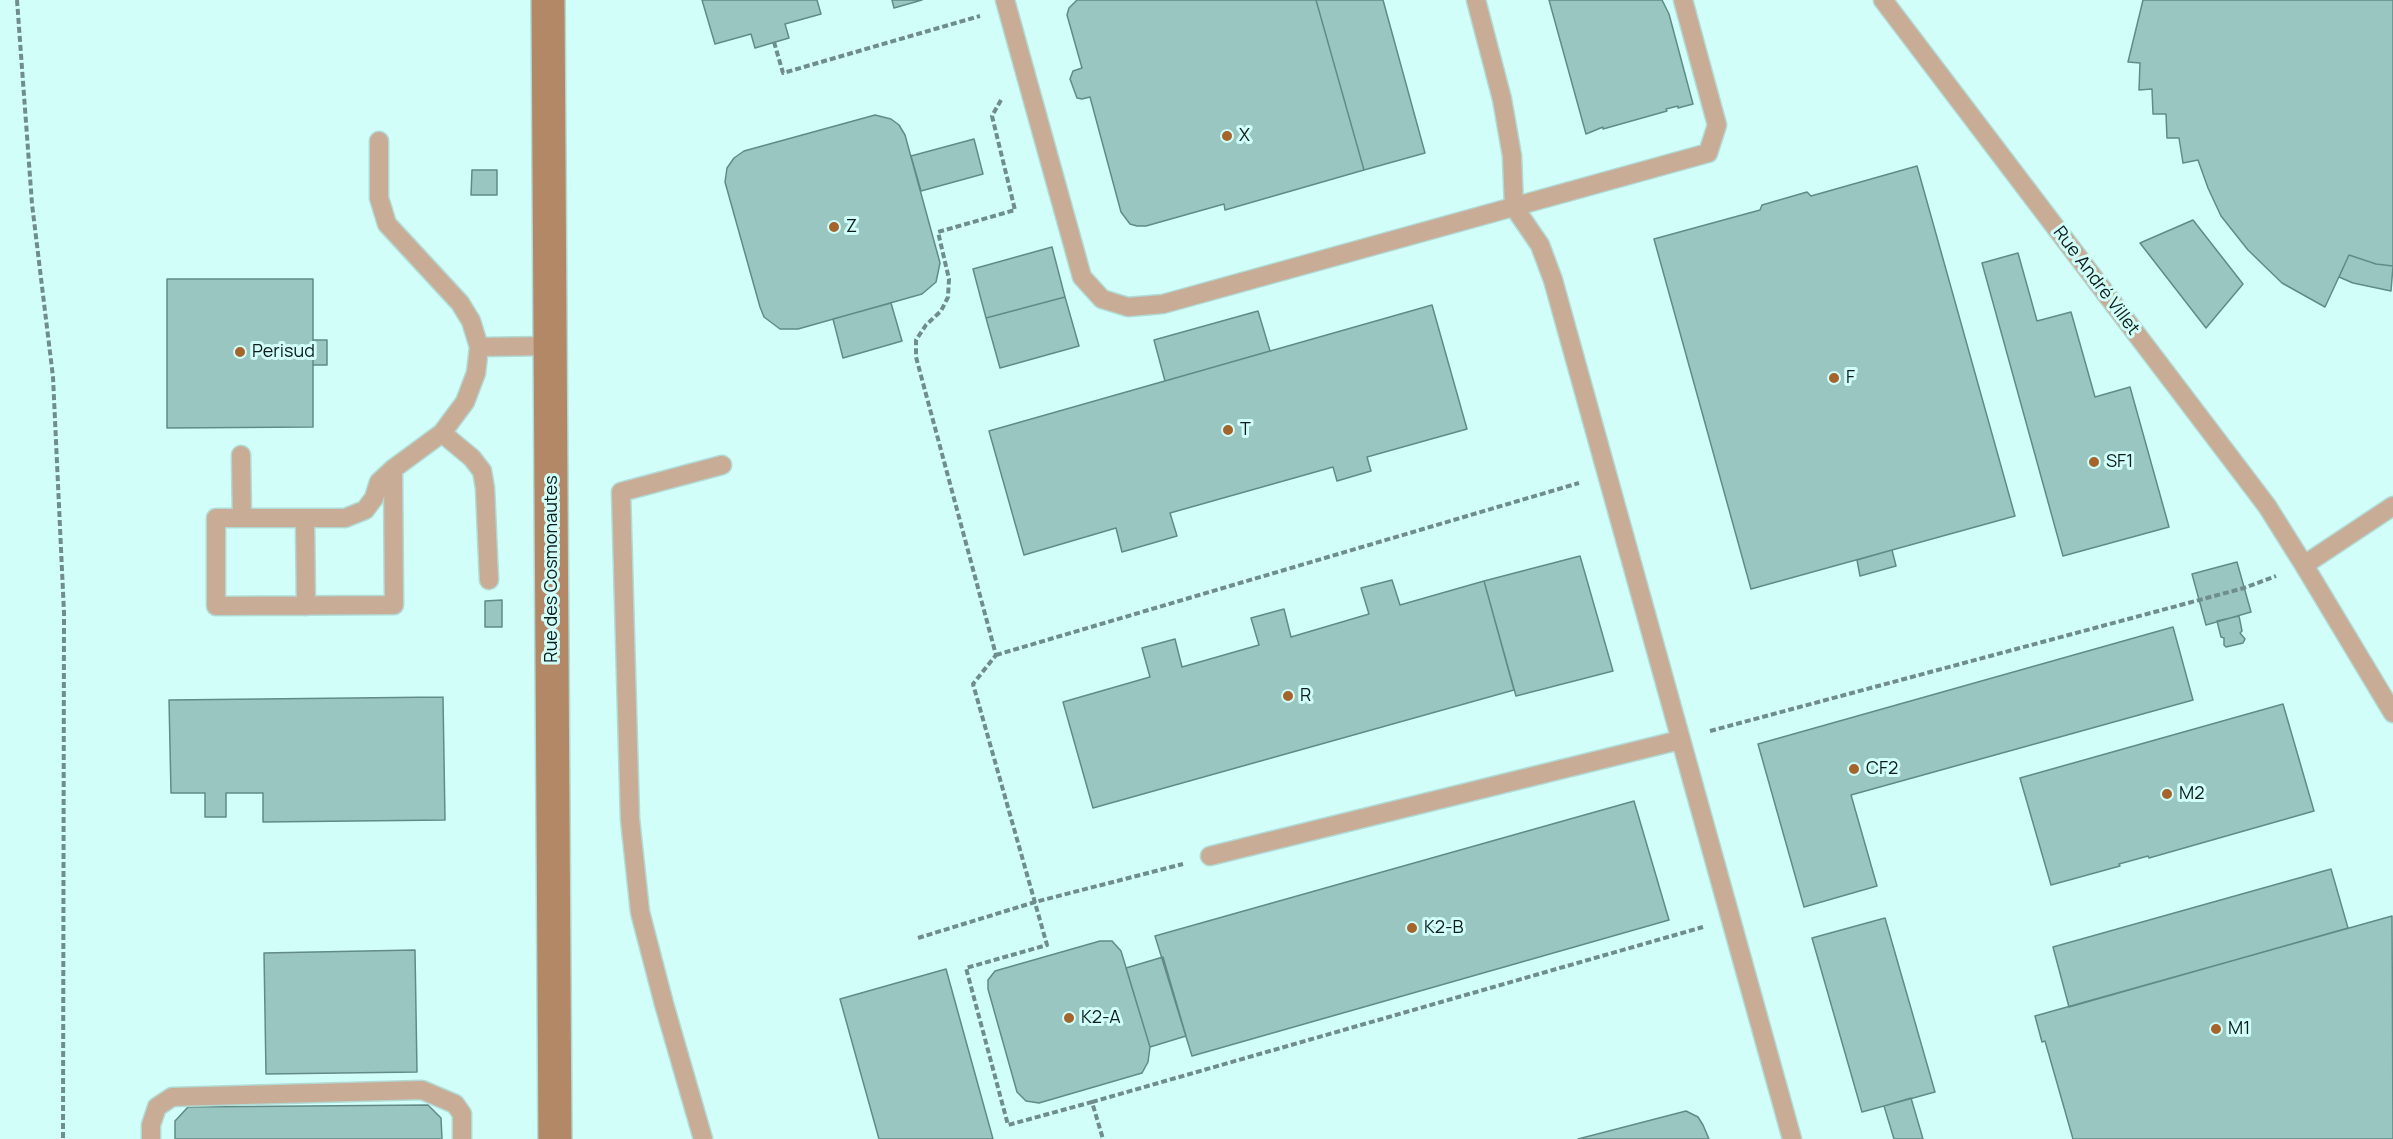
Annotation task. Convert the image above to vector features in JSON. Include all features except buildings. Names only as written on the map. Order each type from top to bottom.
[{"type":"main road","name":"Rue des Cosmonautes","points":[[548,0],[555,1139]]},
{"type":"lane","points":[[1005,0],[1082,277],[1102,299],[1128,307],[1162,304],[1708,153],[1717,125],[1683,0]]},
{"type":"lane","points":[[1476,0],[1506,122],[1512,156],[1514,207],[1540,245],[1553,280],[1792,1139]]},
{"type":"lane","name":"Rue André Villet","points":[[1883,0],[2266,506],[2393,713]]},
{"type":"lane","points":[[379,141],[379,198],[387,224],[460,303],[471,321],[479,347],[476,373],[465,402],[442,433],[393,469],[379,482],[374,498],[365,510],[345,518],[216,518],[216,606],[394,605],[393,469]]},
{"type":"lane","points":[[479,347],[550,346]]},
{"type":"lane","points":[[442,433],[472,458],[482,471],[485,488],[489,580]]},
{"type":"lane","points":[[241,455],[242,518]]},
{"type":"lane","points":[[703,1139],[640,912],[630,819],[621,492],[722,465]]},
{"type":"lane","points":[[2304,565],[2393,506]]},
{"type":"lane","points":[[305,518],[306,606]]},
{"type":"lane","points":[[1210,856],[1680,740]]},
{"type":"lane","points":[[151,1139],[151,1125],[156,1107],[172,1097],[422,1090],[455,1104],[462,1114],[462,1139]]},
{"type":"path","points":[[17,0],[32,204],[53,377],[64,602],[63,1139]]},
{"type":"path","points":[[774,42],[783,74],[981,16],[985,26]]},
{"type":"path","points":[[996,655],[916,357],[916,340],[926,325],[941,311],[948,297],[949,279],[938,231],[1015,210],[992,116],[1001,101],[1001,90]]},
{"type":"path","points":[[1608,474],[996,655],[973,684],[1047,945],[966,968],[1008,1125],[1730,919]]},
{"type":"path","points":[[1680,740],[2244,588],[2304,565]]},
{"type":"path","points":[[918,938],[1035,902],[1210,856]]},
{"type":"path","points":[[1092,1101],[1103,1139]]},
{"type":"place","name":"X","points":[[1227,136]]},
{"type":"place","name":"Z","points":[[834,227]]},
{"type":"place","name":"Perisud","points":[[240,352]]},
{"type":"place","name":"F","points":[[1834,378]]},
{"type":"place","name":"T","points":[[1228,430]]},
{"type":"place","name":"SF1","points":[[2094,462]]},
{"type":"place","name":"R","points":[[1288,696]]},
{"type":"place","name":"CF2","points":[[1854,769]]},
{"type":"place","name":"M2","points":[[2167,794]]},
{"type":"place","name":"K2-B","points":[[1412,928]]},
{"type":"place","name":"K2-A","points":[[1069,1018]]},
{"type":"place","name":"M1","points":[[2216,1029]]}]
